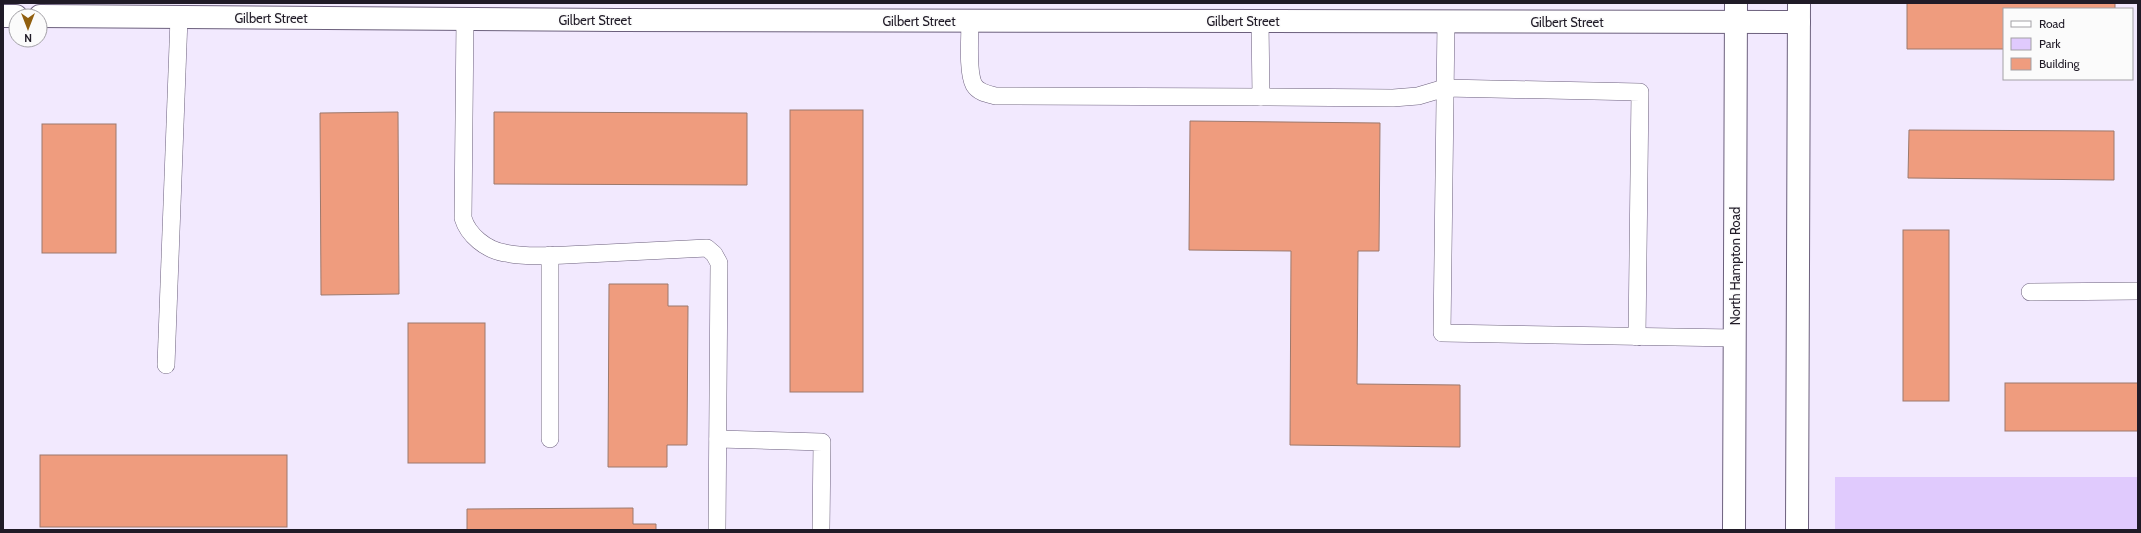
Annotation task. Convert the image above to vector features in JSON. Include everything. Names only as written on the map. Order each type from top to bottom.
[{"type":"street","name":"Gilbert Street","points":[[48,16],[970,21],[1446,21],[1736,12],[1799,12]]},
{"type":"street","name":"North Hampton Road","points":[[1734,530],[1736,12]]},
{"type":"street","points":[[1797,530],[1799,12]]},
{"type":"lane","points":[[166,365],[179,18]]},
{"type":"lane","points":[[465,19],[463,218],[466,227],[487,246],[504,253],[550,255],[706,248],[714,254],[718,264],[717,530]]},
{"type":"lane","points":[[970,21],[971,76],[975,86],[984,94],[996,96],[1393,98],[1418,96],[1445,88],[1640,92],[1637,337]]},
{"type":"lane","points":[[1260,21],[1261,97]]},
{"type":"lane","points":[[1446,21],[1442,333],[1734,338]]},
{"type":"lane","points":[[550,255],[550,439]]},
{"type":"lane","points":[[2030,292],[2138,291]]},
{"type":"lane","points":[[718,439],[822,442],[821,530]]},
{"type":"green space","points":[[1835,477],[2138,477],[2138,530],[1835,530]]},
{"type":"building","points":[[1907,3],[2115,3],[2115,8],[2003,8],[2003,49],[1907,49]]},
{"type":"building","points":[[790,110],[863,110],[863,392],[790,392]]},
{"type":"building","points":[[398,112],[399,294],[321,295],[320,113]]},
{"type":"building","points":[[494,112],[747,113],[747,185],[494,184]]},
{"type":"building","points":[[1190,121],[1380,123],[1379,251],[1358,251],[1357,384],[1460,385],[1460,447],[1290,445],[1291,251],[1189,250]]},
{"type":"building","points":[[42,124],[116,124],[116,253],[42,253]]},
{"type":"building","points":[[1909,130],[2114,131],[2114,180],[1908,178]]},
{"type":"building","points":[[1903,230],[1949,230],[1949,401],[1903,401]]},
{"type":"building","points":[[609,284],[668,284],[668,306],[688,306],[687,445],[667,445],[667,467],[608,467]]},
{"type":"building","points":[[408,323],[485,323],[485,463],[408,463]]},
{"type":"building","points":[[2005,383],[2138,383],[2138,431],[2005,431]]},
{"type":"building","points":[[40,455],[287,455],[287,527],[40,527]]},
{"type":"building","points":[[633,508],[633,524],[656,524],[656,530],[467,530],[467,509]]}]
